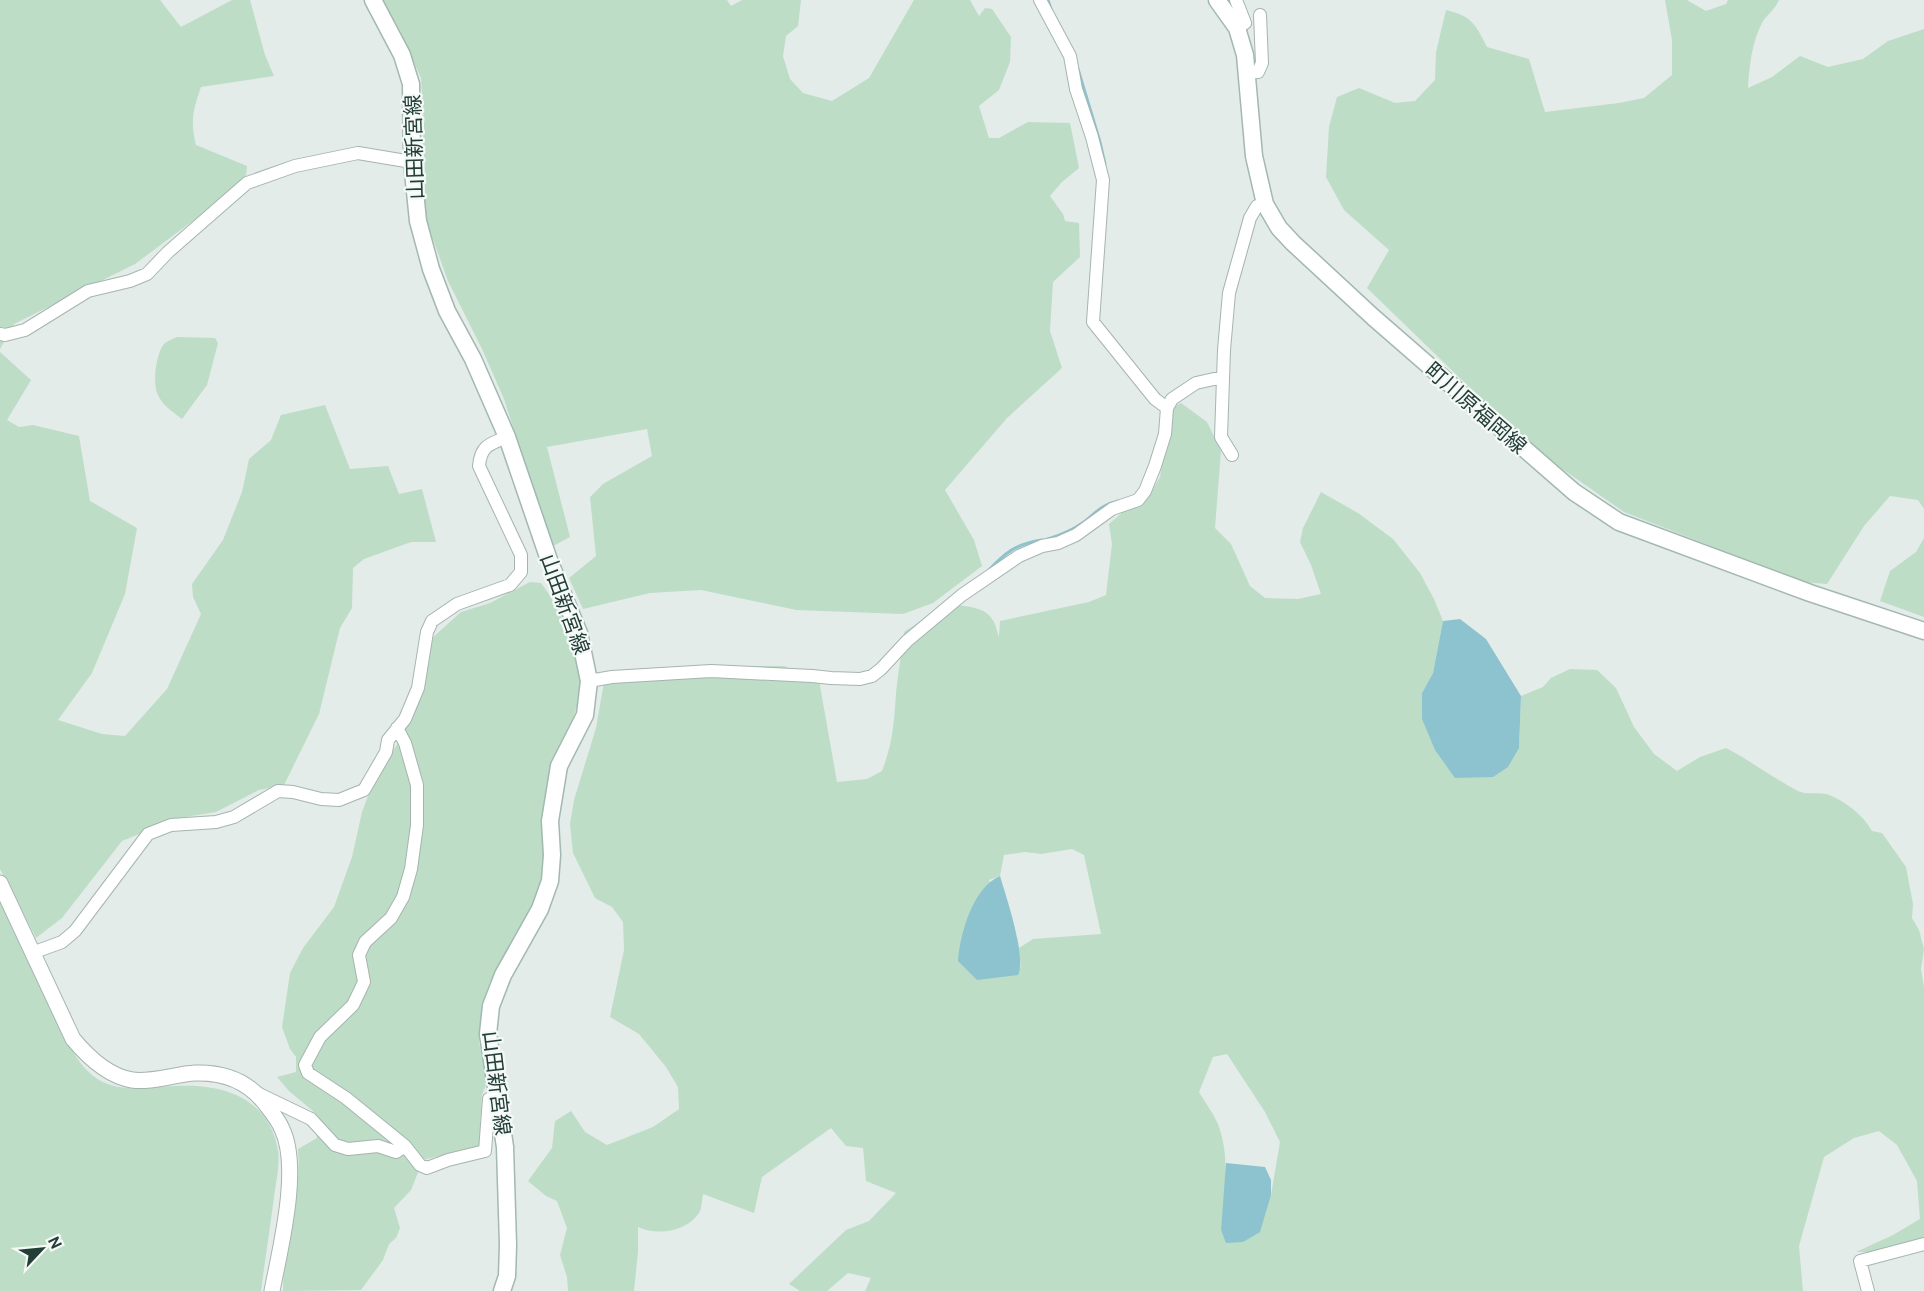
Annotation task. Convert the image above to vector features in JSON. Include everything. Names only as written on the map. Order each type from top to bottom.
[{"type":"main road","name":"山田新宮線","points":[[373,0],[402,55],[411,84],[412,162],[418,221],[431,270],[447,311],[473,359],[507,437],[549,560],[579,633],[589,681],[585,715],[559,766],[550,821],[552,855],[550,881],[540,909],[503,975],[491,1006],[488,1034],[505,1147],[508,1245],[507,1276],[502,1291]]},
{"type":"main road","name":"町川原福岡線","points":[[1217,0],[1241,26],[1254,156],[1265,204],[1279,228],[1293,243],[1373,317],[1536,461],[1574,492],[1619,522],[1809,593],[1924,631]]},
{"type":"street","points":[[1040,0],[1070,56],[1076,89],[1103,180],[1093,322],[1155,399],[1167,408]]},
{"type":"street","points":[[1236,0],[1241,26],[1262,37]]},
{"type":"street","points":[[1246,73],[1258,72],[1262,63],[1260,15]]},
{"type":"street","points":[[0,333],[5,335],[25,330],[88,291],[147,274],[168,252],[247,183],[295,166],[358,153],[412,162]]},
{"type":"street","points":[[1232,455],[1221,437],[1229,293],[1250,218],[1257,206],[1265,204]]},
{"type":"street","points":[[589,681],[612,676],[711,671],[860,679],[872,676],[907,640],[962,595],[1019,556],[1076,535],[1112,509],[1138,500],[1145,491],[1165,434],[1167,408],[1172,399],[1196,382],[1223,376]]},
{"type":"street","points":[[33,953],[62,942],[75,931],[148,834],[171,825],[216,822],[234,817],[278,790],[321,800],[339,800],[364,790],[386,752],[388,740],[405,719],[418,688],[427,632],[432,621],[457,604],[510,585],[521,572],[521,555],[479,466],[480,454],[488,444],[507,437]]},
{"type":"street","points":[[397,728],[405,743],[417,785],[417,825],[411,869],[403,897],[391,918],[365,942],[359,955],[364,982],[353,1005],[320,1037],[305,1065],[308,1073],[346,1098],[405,1146],[420,1165],[427,1168],[485,1151],[489,1099],[498,1096]]},
{"type":"street","points":[[0,883],[73,1039],[87,1057],[132,1081],[196,1073],[219,1075],[242,1082],[256,1092],[311,1119],[335,1145],[348,1149],[378,1146],[396,1152],[405,1146]]},
{"type":"street","points":[[256,1092],[282,1129],[290,1158],[283,1235],[272,1291]]},
{"type":"street","points":[[1868,1291],[1860,1261],[1924,1244]]},
{"type":"green space","points":[[0,0],[160,0],[181,27],[232,0],[250,0],[265,55],[274,76],[201,87],[196,103],[193,123],[196,145],[247,166],[246,176],[202,214],[135,264],[14,324],[0,349]]},
{"type":"green space","points":[[383,0],[727,0],[731,6],[742,0],[801,0],[798,26],[786,36],[783,56],[790,79],[803,93],[832,101],[869,78],[914,0],[970,0],[979,16],[985,8],[992,9],[1011,37],[1010,62],[999,90],[979,106],[989,138],[999,138],[1028,122],[1070,123],[1079,168],[1050,196],[1063,214],[1065,221],[1079,223],[1080,257],[1053,282],[1050,331],[1062,368],[1007,418],[945,490],[974,540],[982,566],[933,603],[903,614],[796,610],[701,590],[650,593],[583,609],[569,578],[596,556],[590,497],[603,484],[652,456],[647,429],[547,447],[570,537],[551,547],[504,399],[448,281],[425,217],[421,174],[424,127],[421,78]]},
{"type":"green space","points":[[1665,0],[1687,0],[1706,11],[1726,4],[1728,0],[1779,0],[1762,23],[1753,46],[1748,88],[1772,77],[1800,56],[1828,67],[1863,59],[1888,41],[1924,29],[1924,509],[1918,500],[1890,496],[1864,526],[1827,584],[1803,582],[1624,512],[1561,468],[1497,414],[1367,288],[1389,250],[1344,210],[1326,177],[1329,127],[1337,97],[1359,88],[1395,103],[1415,101],[1435,80],[1436,52],[1446,10],[1462,15],[1472,22],[1487,47],[1529,59],[1545,112],[1644,98],[1672,75],[1672,40]]},
{"type":"green space","points":[[177,337],[215,338],[218,343],[207,385],[182,419],[163,402],[155,384],[157,361],[161,348],[165,343]]},
{"type":"green space","points":[[0,352],[31,380],[7,420],[19,427],[33,425],[79,436],[90,501],[137,528],[125,594],[92,673],[58,720],[102,734],[125,736],[167,689],[201,614],[193,597],[192,584],[223,540],[242,492],[249,459],[271,440],[281,415],[325,405],[350,469],[388,466],[399,494],[422,489],[436,542],[411,542],[364,559],[353,568],[352,608],[340,628],[319,714],[284,785],[259,790],[216,812],[179,818],[122,841],[62,918],[36,938],[0,869]]},
{"type":"green space","points":[[1181,403],[1207,422],[1221,451],[1215,528],[1231,544],[1250,586],[1265,598],[1298,599],[1321,594],[1300,542],[1303,528],[1321,492],[1358,513],[1393,539],[1420,573],[1443,621],[1433,673],[1422,693],[1519,748],[1521,696],[1543,687],[1551,678],[1570,669],[1597,670],[1616,688],[1634,727],[1654,754],[1677,771],[1700,757],[1726,748],[1798,791],[1826,794],[1839,800],[1858,814],[1872,831],[1882,833],[1906,867],[1913,904],[1912,918],[1919,930],[1924,949],[1921,969],[1924,987],[1924,1239],[1886,1252],[1856,1252],[1893,1235],[1920,1219],[1917,1181],[1897,1145],[1879,1131],[1854,1138],[1824,1157],[1799,1246],[1803,1291],[865,1291],[871,1278],[848,1273],[827,1291],[800,1291],[789,1284],[846,1230],[869,1221],[896,1193],[866,1181],[863,1148],[846,1146],[831,1128],[762,1177],[754,1213],[703,1194],[699,1213],[687,1224],[662,1232],[638,1227],[634,1291],[568,1291],[567,1277],[560,1255],[567,1228],[557,1201],[546,1196],[528,1181],[552,1148],[555,1121],[571,1111],[585,1132],[607,1145],[653,1127],[679,1109],[678,1087],[666,1067],[639,1034],[610,1017],[624,950],[623,922],[612,907],[595,898],[573,853],[570,824],[574,800],[596,728],[606,671],[716,666],[784,666],[819,680],[837,782],[867,779],[882,771],[889,751],[904,632],[946,604],[971,607],[988,614],[999,637],[1000,621],[1089,602],[1106,595],[1112,544],[1109,524],[1125,510],[1142,501],[1152,491],[1160,477],[1170,409]],"holes":[[[1072,849],[1084,855],[1101,934],[1033,939],[1019,948],[1021,969],[989,880],[1000,876],[1004,855],[1025,852],[1041,854]],[[1227,1054],[1265,1112],[1280,1142],[1271,1195],[1221,1230],[1226,1177],[1222,1137],[1218,1124],[1199,1092],[1213,1057]]]},
{"type":"green space","points":[[1924,538],[1924,617],[1880,601],[1890,571],[1916,552]]},
{"type":"green space","points":[[530,582],[541,583],[567,627],[577,653],[582,691],[573,719],[553,760],[543,834],[544,871],[537,895],[513,944],[490,982],[482,1004],[479,1042],[487,1082],[482,1095],[479,1146],[423,1160],[411,1190],[394,1208],[400,1228],[396,1238],[389,1244],[383,1260],[361,1290],[283,1291],[299,1167],[298,1149],[317,1138],[313,1111],[289,1091],[277,1077],[296,1072],[296,1057],[290,1049],[282,1027],[290,973],[303,948],[334,907],[352,857],[362,812],[375,778],[398,743],[415,708],[431,639],[461,612],[490,603]]},
{"type":"green space","points":[[0,899],[76,1057],[92,1075],[122,1088],[193,1086],[227,1091],[255,1106],[265,1118],[273,1133],[278,1151],[278,1174],[261,1291],[0,1291]]},
{"type":"water","points":[[1460,619],[1486,639],[1521,696],[1519,748],[1508,767],[1493,777],[1455,778],[1435,750],[1422,719],[1422,693],[1433,673],[1443,621]]},
{"type":"water","points":[[1000,876],[1015,927],[1020,967],[1018,975],[977,980],[958,961],[962,938],[975,901],[982,890]]},
{"type":"water","points":[[1226,1163],[1265,1167],[1271,1180],[1271,1195],[1260,1232],[1243,1242],[1226,1243],[1221,1230]]},
{"type":"waterway","points":[[1048,0],[1052,12]]},
{"type":"waterway","points":[[1078,69],[1105,164]]},
{"type":"waterway","points":[[1048,539],[1071,530],[1104,507],[1118,501]]},
{"type":"waterway","points":[[987,572],[1011,550],[1042,540]]}]
